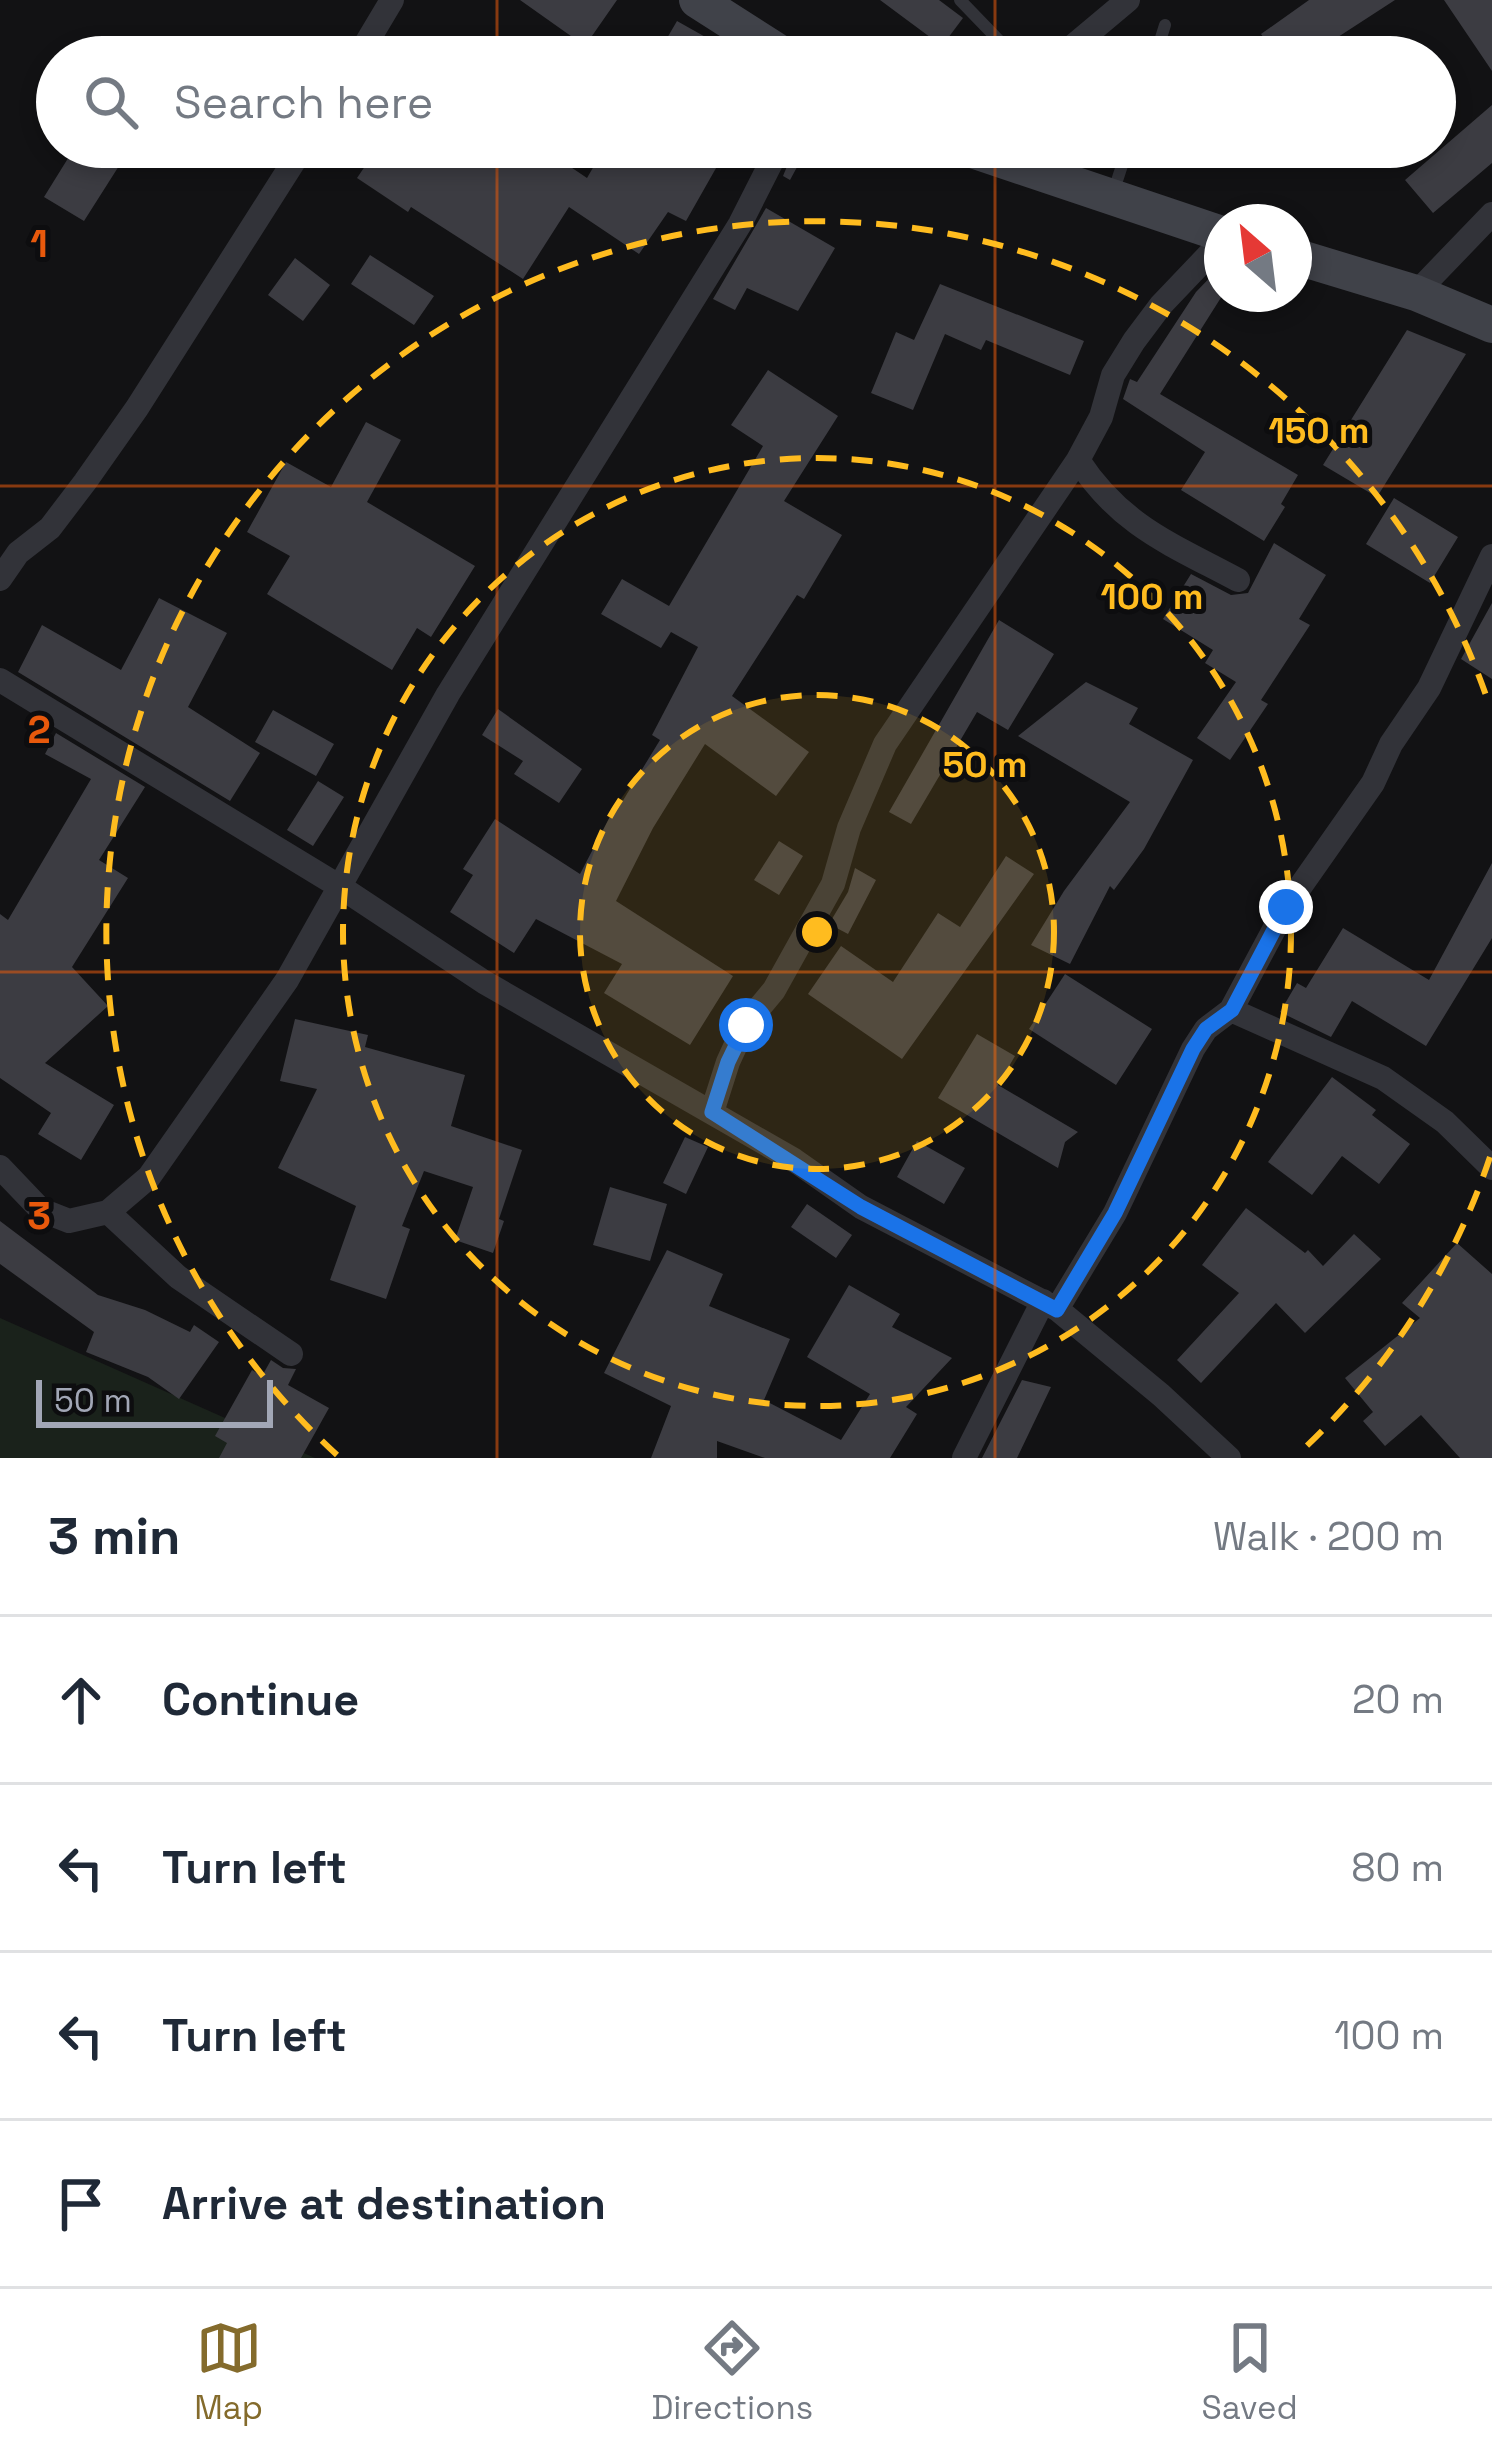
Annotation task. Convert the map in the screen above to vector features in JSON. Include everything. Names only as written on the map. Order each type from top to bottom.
[{"type":"street","points":[[371,36],[392,0]]},
{"type":"street","points":[[697,0],[753,36]]},
{"type":"street","points":[[1085,36],[1128,0]]},
{"type":"street","points":[[0,579],[18,554],[50,527],[137,409],[290,168]]},
{"type":"street","points":[[0,1167],[41,1210],[69,1221],[108,1212],[149,1177],[275,999],[448,694],[740,224],[768,168]]},
{"type":"street","points":[[1022,168],[1204,232]]},
{"type":"street","points":[[1416,292],[1492,214]]},
{"type":"street","points":[[712,1112],[746,1025],[774,990],[833,884],[849,828],[884,743],[1078,460],[1101,417],[1113,375],[1134,341],[1204,258]]},
{"type":"street","points":[[1312,261],[1416,292],[1492,325]]},
{"type":"street","points":[[1078,460],[1099,492],[1126,517],[1238,580]]},
{"type":"street","points":[[964,1458],[1050,1305],[1115,1213],[1193,1049],[1206,1029],[1232,1010],[1286,907],[1373,783],[1391,744],[1429,688],[1492,556]]},
{"type":"street","points":[[0,680],[342,888],[484,982],[712,1112],[861,1207],[1050,1305],[1161,1395],[1229,1458]]},
{"type":"street","points":[[1232,1010],[1382,1078],[1445,1122],[1492,1168]]},
{"type":"street","points":[[108,1212],[178,1276],[290,1354]]},
{"type":"lane","points":[[960,0],[995,36]]},
{"type":"lane","points":[[1162,36],[1165,26]]},
{"type":"lane","points":[[1111,200],[1121,168]]},
{"type":"shaded area","points":[[0,1318],[315,1458],[0,1458]]},
{"type":"building","points":[[520,0],[617,0],[592,36],[571,36]]},
{"type":"building","points":[[880,0],[939,0],[963,18],[950,36],[929,36]]},
{"type":"building","points":[[1309,0],[1395,0],[1340,36],[1261,34]]},
{"type":"building","points":[[1444,0],[1492,0],[1492,71]]},
{"type":"building","points":[[677,21],[704,36],[668,36]]},
{"type":"building","points":[[1492,105],[1492,163],[1433,213],[1405,180],[1419,168],[1456,168],[1456,136]]},
{"type":"building","points":[[62,168],[118,168],[84,221],[44,197]]},
{"type":"building","points":[[364,168],[572,168],[587,178],[593,168],[716,168],[686,221],[668,212],[639,254],[569,207],[523,279],[357,178]]},
{"type":"building","points":[[786,168],[797,168],[790,180],[783,176]]},
{"type":"building","points":[[766,208],[835,248],[798,311],[747,288],[735,310],[713,299]]},
{"type":"building","points":[[370,255],[434,296],[414,325],[351,284]]},
{"type":"building","points":[[295,258],[330,285],[303,321],[268,295]]},
{"type":"building","points":[[940,284],[1084,341],[1070,375],[986,340],[981,350],[945,334],[913,410],[871,393],[896,332],[914,340]]},
{"type":"building","points":[[1204,284],[1204,312],[1212,312],[1160,394],[1298,475],[1264,541],[1181,490],[1205,452],[1123,399],[1130,379],[1137,382]]},
{"type":"building","points":[[1407,330],[1466,354],[1377,497],[1323,465]]},
{"type":"building","points":[[768,370],[838,416],[784,501],[842,535],[804,599],[797,595],[732,696],[809,752],[776,796],[705,744],[653,828],[616,901],[733,976],[690,1045],[604,993],[622,964],[536,919],[514,953],[450,912],[473,875],[463,869],[495,819],[580,874],[616,805],[619,807],[660,740],[652,735],[698,647],[671,632],[661,648],[601,614],[622,579],[669,606],[763,446],[731,425]]},
{"type":"building","points":[[366,422],[401,440],[367,502],[475,566],[431,637],[417,628],[392,670],[267,594],[290,556],[247,532],[286,462],[331,487]]},
{"type":"building","points":[[1394,498],[1458,537],[1430,583],[1366,544]]},
{"type":"building","points":[[1274,543],[1326,575],[1299,619],[1310,625],[1261,700],[1268,704],[1230,760],[1197,738],[1236,682],[1205,663],[1213,650],[1163,619],[1191,574],[1231,595],[1248,593]]},
{"type":"building","points":[[159,598],[227,633],[188,707],[260,753],[230,801],[18,672],[42,625],[121,670]]},
{"type":"building","points":[[1492,603],[1492,679],[1461,659]]},
{"type":"building","points":[[999,620],[1054,654],[1008,730],[977,712],[911,824],[889,812]]},
{"type":"building","points":[[1086,682],[1138,708],[1129,724],[1193,760],[1144,849],[1114,890],[1110,886],[1070,964],[1031,945],[1064,891],[1130,802],[1018,736]]},
{"type":"building","points":[[498,709],[582,769],[559,803],[514,774],[523,761],[482,735]]},
{"type":"building","points":[[273,710],[334,744],[316,776],[255,742]]},
{"type":"building","points":[[56,733],[145,787],[99,860],[128,878],[72,967],[108,1006],[45,1063],[114,1105],[81,1160],[38,1134],[51,1113],[0,1078],[0,914],[8,920],[91,779],[45,754]]},
{"type":"building","points":[[318,781],[344,797],[313,846],[287,830]]},
{"type":"building","points":[[779,841],[803,856],[779,895],[754,880]]},
{"type":"building","points":[[1006,856],[1034,874],[902,1059],[808,994],[841,946],[893,982],[938,913],[960,927]]},
{"type":"building","points":[[1492,863],[1492,938],[1426,1046],[1352,1001],[1331,1037],[1280,1012],[1297,983],[1306,988],[1343,928],[1429,980]]},
{"type":"building","points":[[855,868],[876,880],[848,934],[829,924],[848,892]]},
{"type":"building","points":[[1065,974],[1152,1029],[1116,1085],[1029,1029]]},
{"type":"building","points":[[295,1019],[368,1035],[365,1047],[465,1075],[451,1126],[522,1150],[493,1253],[455,1240],[473,1187],[424,1171],[402,1226],[410,1229],[386,1299],[330,1280],[356,1206],[278,1168],[317,1089],[280,1081]]},
{"type":"building","points":[[977,1034],[1015,1056],[998,1085],[1078,1132],[1065,1142],[1058,1168],[938,1098]]},
{"type":"building","points":[[1332,1077],[1376,1110],[1372,1115],[1410,1144],[1379,1184],[1342,1156],[1312,1195],[1268,1162]]},
{"type":"building","points":[[685,1137],[708,1147],[686,1194],[663,1183]]},
{"type":"building","points":[[917,1141],[965,1168],[944,1204],[897,1177]]},
{"type":"building","points":[[610,1187],[667,1204],[650,1261],[593,1245]]},
{"type":"building","points":[[807,1204],[852,1235],[836,1258],[791,1227]]},
{"type":"building","points":[[1246,1208],[1305,1253],[1308,1250],[1323,1266],[1354,1234],[1381,1259],[1305,1333],[1276,1303],[1201,1383],[1177,1360],[1239,1293],[1202,1265]]},
{"type":"building","points":[[0,1221],[98,1295],[145,1310],[190,1332],[194,1325],[219,1342],[179,1399],[148,1377],[86,1352],[94,1332],[0,1264]]},
{"type":"building","points":[[1457,1243],[1492,1274],[1492,1458],[1460,1458],[1421,1415],[1385,1446],[1363,1421],[1373,1412],[1345,1378],[1420,1318],[1402,1303]]},
{"type":"building","points":[[667,1250],[723,1274],[709,1306],[790,1339],[764,1400],[841,1440],[870,1394],[807,1357],[849,1285],[900,1314],[892,1327],[952,1358],[906,1407],[917,1414],[890,1458],[765,1458],[717,1441],[717,1458],[651,1458],[671,1406],[604,1373]]},
{"type":"building","points":[[271,1360],[296,1369],[288,1385],[329,1408],[301,1458],[219,1458],[227,1443],[215,1436],[252,1370],[262,1376]]},
{"type":"building","points":[[1022,1380],[1051,1387],[1017,1458],[982,1458]]},
{"type":"route","points":[[746,1025],[712,1112],[794,1160],[861,1207],[1057,1310],[1115,1213],[1193,1049],[1206,1029],[1232,1010],[1286,907]]}]
